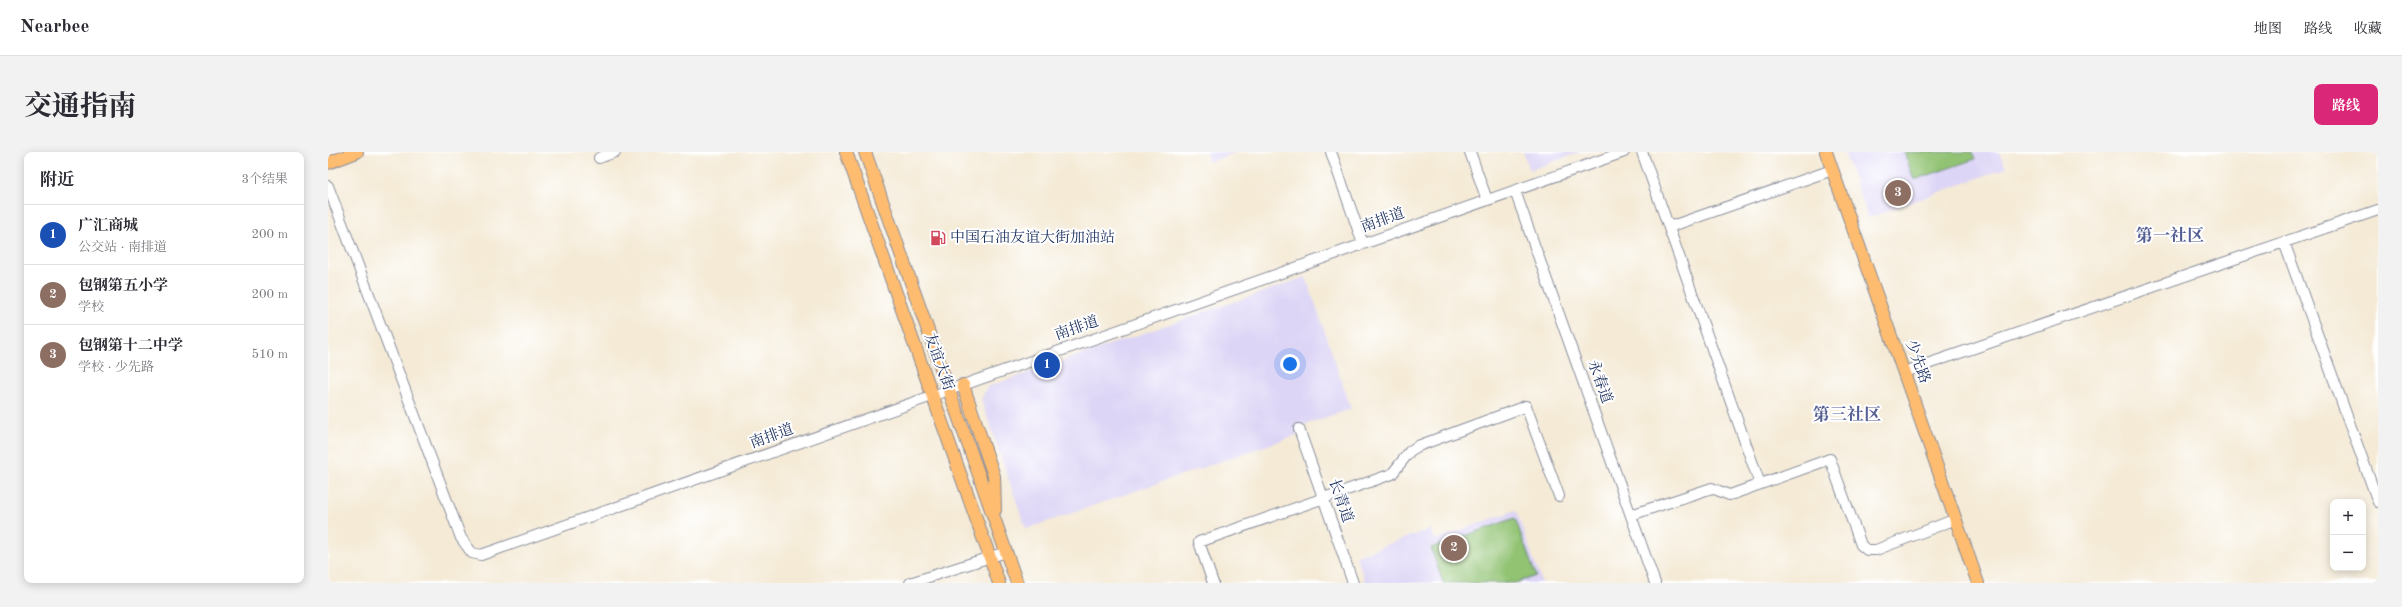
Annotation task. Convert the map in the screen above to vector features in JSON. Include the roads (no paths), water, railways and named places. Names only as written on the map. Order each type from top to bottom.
[{"type":"main road","points":[[328,163],[357,152]]},
{"type":"main road","name":"友谊大街","points":[[846,152],[934,395],[999,583]]},
{"type":"main road","name":"少先路","points":[[1826,152],[1978,583]]},
{"type":"main road","name":"友谊大街","points":[[866,153],[1017,583]]},
{"type":"main road","points":[[963,385],[994,476],[995,521]]},
{"type":"street","points":[[599,158],[615,152]]},
{"type":"street","points":[[1331,152],[1363,244]]},
{"type":"street","points":[[1470,152],[1487,200]]},
{"type":"street","name":"南排道","points":[[328,186],[461,538],[472,553],[481,555],[496,551],[950,389],[1624,152]]},
{"type":"street","points":[[1642,152],[1760,484]]},
{"type":"street","points":[[1669,227],[1832,170]]},
{"type":"street","name":"永春道","points":[[1515,191],[1655,583]]},
{"type":"street","points":[[1904,372],[2378,210]]},
{"type":"street","points":[[2284,242],[2378,502]]},
{"type":"street","points":[[1213,583],[1199,542],[1392,474],[1410,451],[1418,446],[1526,406],[1559,496]]},
{"type":"street","name":"长青道","points":[[1299,429],[1353,583]]},
{"type":"street","points":[[1631,515],[1706,489],[1717,488],[1729,495],[1830,459],[1861,545],[1867,550],[1876,550],[1956,519]]},
{"type":"street","points":[[910,583],[1006,552]]},
{"type":"place","name":"包钢第十二中学","points":[[1898,193]]},
{"type":"place","name":"中国石油友谊大街加油站","points":[[938,238]]},
{"type":"place","name":"广汇商城","points":[[1047,365]]},
{"type":"place","name":"包钢第五小学","points":[[1454,548]]},
{"type":"district","name":"第一社区","points":[[2170,236]]},
{"type":"district","name":"第三社区","points":[[1847,415]]}]
